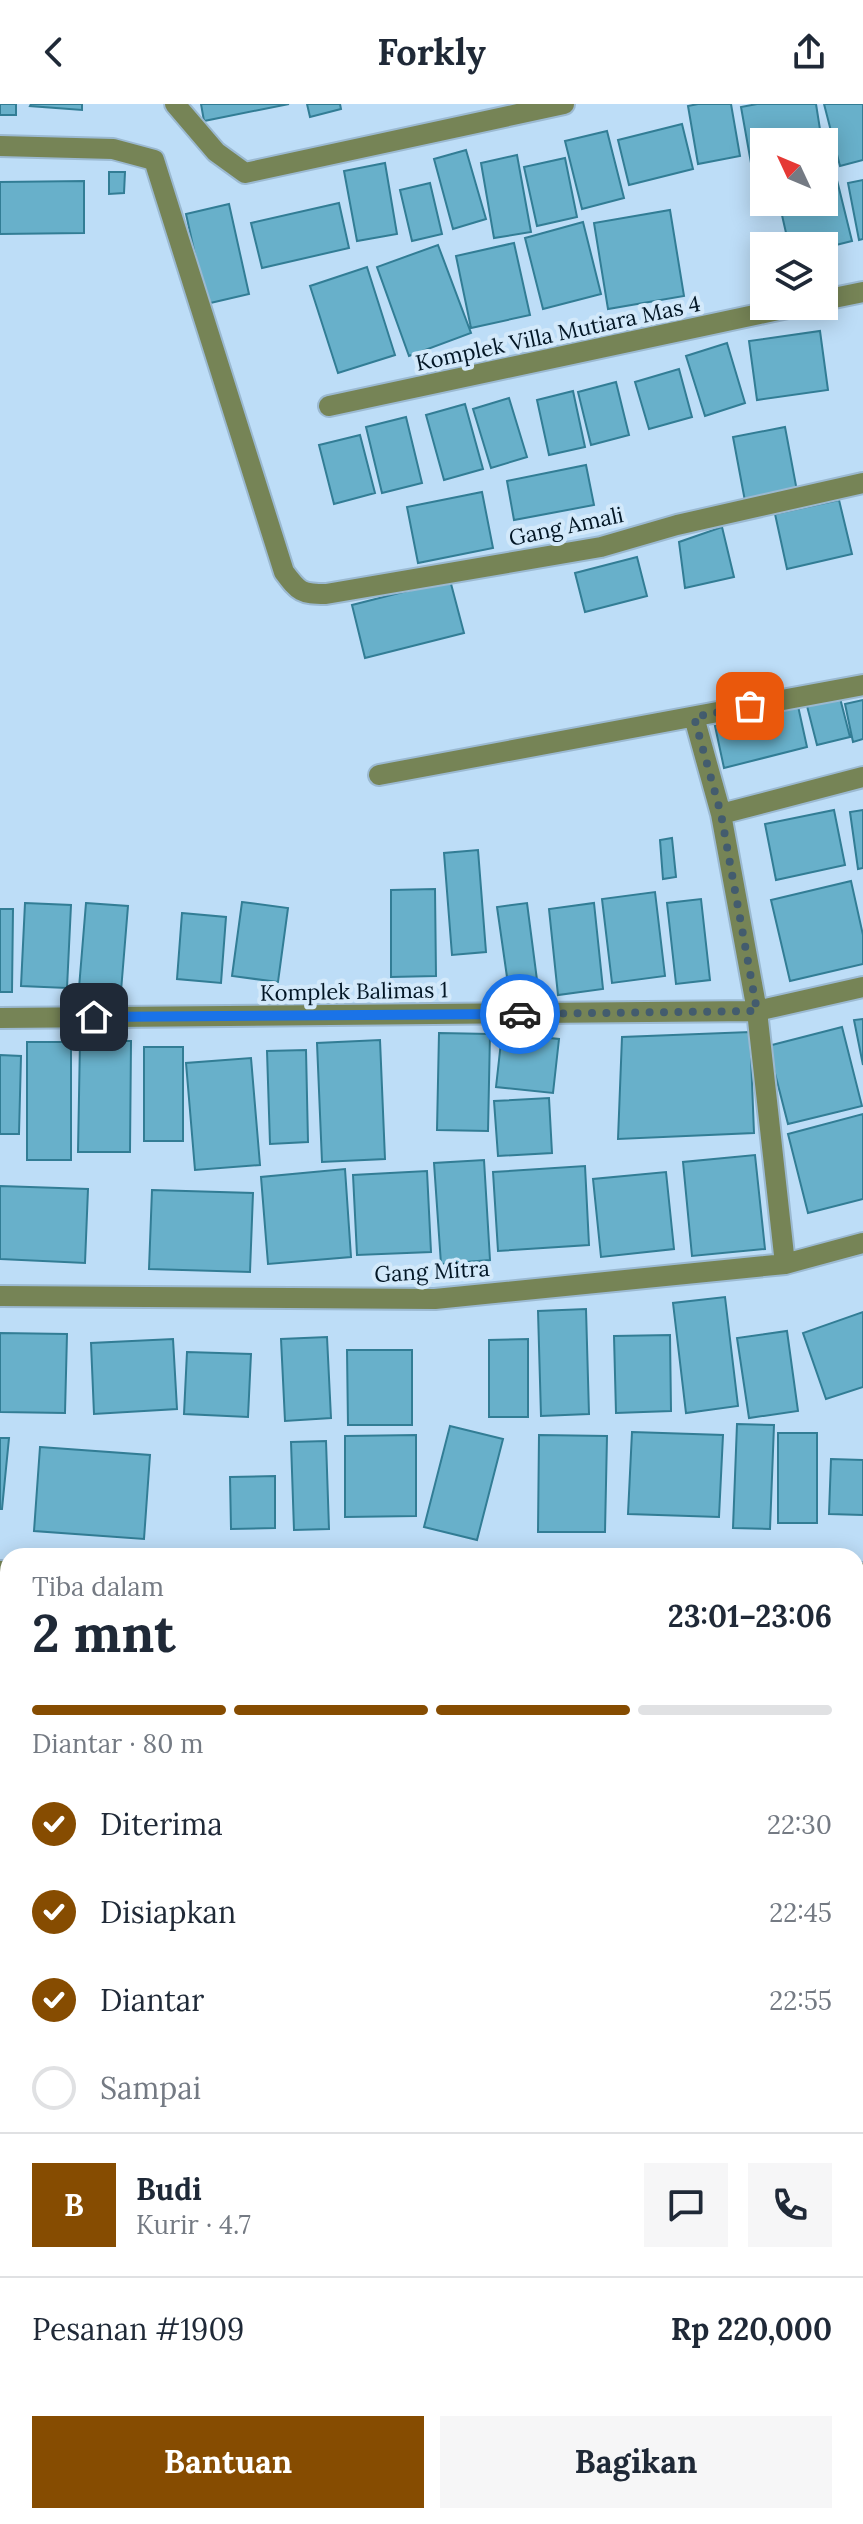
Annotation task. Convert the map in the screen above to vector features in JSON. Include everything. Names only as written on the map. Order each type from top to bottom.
[{"type":"street","points":[[175,104],[216,152],[245,173],[564,104]]},
{"type":"street","name":"Gang Amali","points":[[0,146],[113,149],[154,160],[284,572],[297,589],[306,594],[326,594],[601,547],[677,525],[863,483]]},
{"type":"street","points":[[838,297],[863,292]]},
{"type":"street","name":"Komplek Villa Mutiara Mas 4","points":[[329,406],[750,316]]},
{"type":"street","points":[[379,775],[863,685]]},
{"type":"street","points":[[694,717],[721,814],[757,1011],[785,1264]]},
{"type":"street","points":[[721,814],[863,777]]},
{"type":"street","name":"Komplek Balimas 1","points":[[0,1018],[757,1011],[863,987]]},
{"type":"street","name":"Gang Mitra","points":[[0,1296],[435,1299],[785,1264],[863,1243]]},
{"type":"building","points":[[0,104],[16,104],[16,115],[0,115]]},
{"type":"building","points":[[82,104],[82,110],[30,106]]},
{"type":"building","points":[[201,104],[289,104],[204,121]]},
{"type":"building","points":[[307,104],[340,104],[341,109],[310,117]]},
{"type":"building","points":[[731,104],[740,156],[698,164],[688,106]]},
{"type":"building","points":[[816,104],[820,128],[750,128],[750,157],[741,107]]},
{"type":"building","points":[[824,104],[863,104],[863,160],[840,166],[838,128],[830,128]]},
{"type":"building","points":[[682,124],[693,169],[629,185],[618,140]]},
{"type":"building","points":[[607,131],[624,198],[582,209],[565,141]]},
{"type":"building","points":[[466,150],[486,219],[453,229],[434,159]]},
{"type":"building","points":[[517,155],[531,232],[494,238],[481,163]]},
{"type":"building","points":[[565,158],[577,217],[537,226],[524,167]]},
{"type":"building","points":[[385,163],[397,234],[357,241],[344,171]]},
{"type":"building","points":[[109,172],[125,172],[124,193],[109,194]]},
{"type":"building","points":[[863,180],[863,239],[859,240],[848,183]]},
{"type":"building","points":[[84,181],[84,233],[0,234],[0,182]]},
{"type":"building","points":[[430,183],[442,234],[412,241],[400,190]]},
{"type":"building","points":[[838,184],[852,241],[838,244],[838,232],[786,232],[782,216],[838,216]]},
{"type":"building","points":[[339,203],[349,248],[262,268],[251,223]]},
{"type":"building","points":[[229,204],[249,294],[206,304],[186,214]]},
{"type":"building","points":[[670,210],[684,296],[608,309],[594,223]]},
{"type":"building","points":[[583,222],[601,294],[543,309],[525,238]]},
{"type":"building","points":[[514,243],[530,315],[471,328],[456,256]]},
{"type":"building","points":[[438,245],[471,333],[409,356],[377,267]]},
{"type":"building","points":[[367,267],[395,355],[338,373],[310,286]]},
{"type":"building","points":[[820,331],[828,390],[757,400],[749,341]]},
{"type":"building","points":[[727,343],[745,403],[705,416],[686,356]]},
{"type":"building","points":[[679,369],[692,417],[649,429],[635,382]]},
{"type":"building","points":[[616,382],[629,435],[591,445],[578,392]]},
{"type":"building","points":[[573,391],[585,447],[549,455],[537,400]]},
{"type":"building","points":[[509,398],[527,457],[491,468],[473,409]]},
{"type":"building","points":[[465,404],[483,469],[444,480],[426,415]]},
{"type":"building","points":[[406,417],[422,483],[382,493],[366,427]]},
{"type":"building","points":[[785,427],[797,491],[745,501],[733,437]]},
{"type":"building","points":[[360,435],[375,493],[334,504],[319,445]]},
{"type":"building","points":[[586,465],[594,505],[514,520],[507,481]]},
{"type":"building","points":[[482,492],[493,548],[418,563],[407,507]]},
{"type":"building","points":[[839,500],[852,554],[787,569],[775,514]]},
{"type":"building","points":[[722,527],[734,577],[685,588],[679,542]]},
{"type":"building","points":[[637,557],[647,596],[585,612],[575,573]]},
{"type":"building","points":[[450,580],[464,633],[365,658],[352,605]]},
{"type":"building","points":[[840,698],[850,737],[817,745],[807,706]]},
{"type":"building","points":[[863,700],[863,739],[853,742],[845,704]]},
{"type":"building","points":[[798,706],[807,747],[724,768],[715,726]]},
{"type":"building","points":[[834,810],[845,865],[776,880],[765,824]]},
{"type":"building","points":[[863,810],[863,868],[858,869],[850,812]]},
{"type":"building","points":[[672,838],[676,877],[663,879],[660,840]]},
{"type":"building","points":[[478,850],[486,952],[452,955],[444,853]]},
{"type":"building","points":[[851,881],[863,935],[863,964],[790,981],[771,900]]},
{"type":"building","points":[[435,889],[436,976],[391,977],[391,890]]},
{"type":"building","points":[[655,892],[665,976],[612,983],[602,899]]},
{"type":"building","points":[[701,899],[710,980],[676,984],[667,903]]},
{"type":"building","points":[[242,902],[288,908],[278,982],[232,976]]},
{"type":"building","points":[[25,903],[71,905],[67,988],[21,986]]},
{"type":"building","points":[[86,903],[128,906],[121,991],[79,988]]},
{"type":"building","points":[[527,903],[537,980],[508,984],[497,907]]},
{"type":"building","points":[[594,903],[603,989],[558,995],[549,909]]},
{"type":"building","points":[[0,909],[13,909],[12,992],[0,992]]},
{"type":"building","points":[[182,913],[226,917],[221,983],[177,979]]},
{"type":"building","points":[[863,1019],[863,1065],[854,1020]]},
{"type":"building","points":[[842,1027],[862,1106],[788,1124],[768,1046]]},
{"type":"building","points":[[750,1032],[754,1133],[618,1139],[622,1037]]},
{"type":"building","points":[[439,1033],[490,1034],[488,1131],[437,1130]]},
{"type":"building","points":[[502,1033],[559,1039],[553,1093],[496,1087]]},
{"type":"building","points":[[380,1040],[385,1159],[322,1162],[317,1043]]},
{"type":"building","points":[[80,1041],[131,1041],[130,1152],[78,1152]]},
{"type":"building","points":[[27,1042],[71,1042],[71,1160],[27,1160]]},
{"type":"building","points":[[144,1047],[183,1047],[183,1141],[144,1141]]},
{"type":"building","points":[[306,1050],[308,1142],[270,1144],[267,1051]]},
{"type":"building","points":[[0,1055],[21,1056],[19,1134],[0,1134]]},
{"type":"building","points":[[251,1058],[260,1165],[195,1170],[186,1063]]},
{"type":"building","points":[[549,1098],[552,1153],[498,1156],[494,1101]]},
{"type":"building","points":[[863,1114],[863,1199],[808,1213],[788,1134]]},
{"type":"building","points":[[755,1155],[765,1249],[692,1256],[683,1162]]},
{"type":"building","points":[[484,1160],[490,1260],[441,1264],[434,1163]]},
{"type":"building","points":[[585,1166],[589,1245],[498,1251],[493,1172]]},
{"type":"building","points":[[345,1169],[351,1257],[268,1264],[261,1177]]},
{"type":"building","points":[[427,1171],[431,1252],[357,1255],[353,1175]]},
{"type":"building","points":[[666,1172],[674,1249],[601,1257],[593,1179]]},
{"type":"building","points":[[0,1186],[88,1189],[85,1263],[0,1259]]},
{"type":"building","points":[[152,1190],[253,1193],[250,1272],[149,1269]]},
{"type":"building","points":[[725,1297],[738,1406],[686,1413],[673,1303]]},
{"type":"building","points":[[586,1309],[589,1414],[541,1416],[538,1311]]},
{"type":"building","points":[[863,1312],[863,1387],[826,1399],[803,1333]]},
{"type":"building","points":[[787,1331],[798,1411],[749,1418],[737,1338]]},
{"type":"building","points":[[0,1333],[67,1334],[65,1413],[0,1412]]},
{"type":"building","points":[[670,1335],[671,1411],[616,1413],[614,1336]]},
{"type":"building","points":[[327,1337],[331,1418],[285,1421],[281,1339]]},
{"type":"building","points":[[173,1339],[177,1409],[94,1414],[91,1343]]},
{"type":"building","points":[[528,1339],[528,1417],[489,1417],[489,1340]]},
{"type":"building","points":[[347,1350],[412,1350],[412,1425],[348,1425]]},
{"type":"building","points":[[187,1352],[251,1354],[248,1417],[184,1414]]},
{"type":"building","points":[[737,1424],[774,1425],[770,1529],[733,1528]]},
{"type":"building","points":[[450,1426],[503,1439],[477,1540],[424,1527]]},
{"type":"building","points":[[632,1432],[723,1435],[719,1517],[628,1514]]},
{"type":"building","points":[[778,1433],[817,1433],[817,1523],[778,1523]]},
{"type":"building","points":[[416,1435],[416,1516],[345,1517],[345,1436]]},
{"type":"building","points":[[539,1435],[607,1436],[605,1532],[538,1532]]},
{"type":"building","points":[[0,1438],[9,1438],[2,1509],[0,1509]]},
{"type":"building","points":[[326,1441],[329,1529],[294,1530],[291,1442]]},
{"type":"building","points":[[40,1447],[150,1455],[144,1539],[34,1531]]},
{"type":"building","points":[[831,1459],[863,1460],[863,1515],[829,1514]]},
{"type":"building","points":[[275,1476],[275,1528],[231,1529],[230,1477]]},
{"type":"way so far","points":[[520,1014],[757,1011],[721,814],[694,717],[750,706]]},
{"type":"route","points":[[94,1017],[520,1014]]}]
